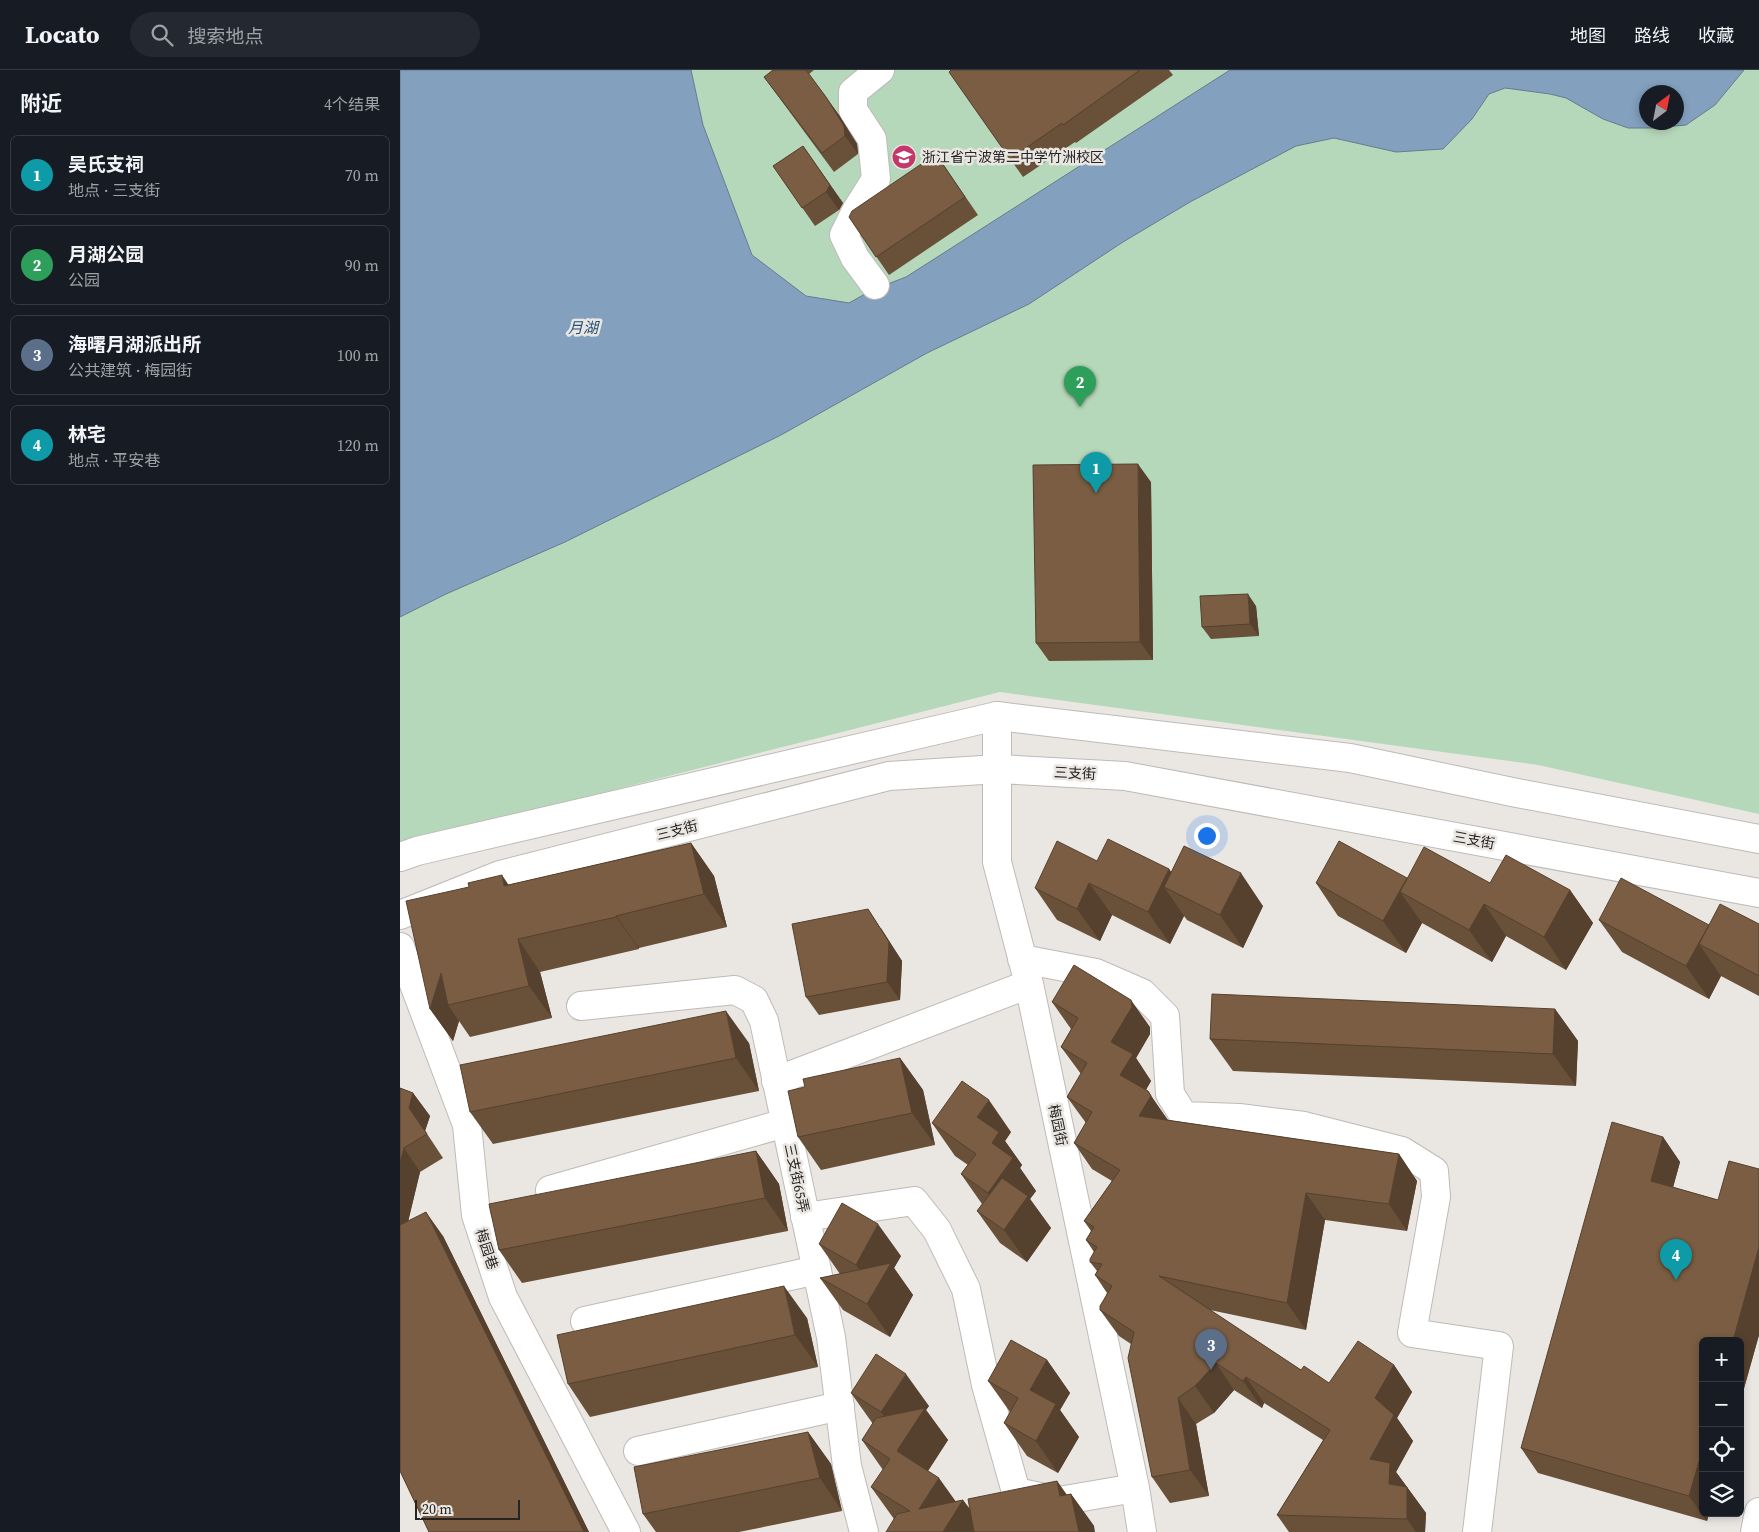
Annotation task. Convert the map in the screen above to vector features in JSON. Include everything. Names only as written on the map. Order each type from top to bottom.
[{"type":"main road","points":[[875,284],[855,258],[844,235],[876,179],[872,140],[854,110],[853,92],[880,70]]},
{"type":"main road","points":[[400,857],[417,851],[996,716],[1350,758],[1517,793],[1759,839]]},
{"type":"main road","name":"梅园街","points":[[996,716],[998,769],[997,862],[1025,972],[1135,1488],[1142,1532]]},
{"type":"main road","name":"三支街","points":[[400,915],[500,876],[889,776],[998,769],[1125,776],[1759,893]]},
{"type":"main road","name":"梅园巷","points":[[400,947],[467,1125],[476,1215],[503,1297],[626,1532]]},
{"type":"main road","points":[[776,1081],[1025,972],[1096,973],[1142,993],[1165,1016],[1170,1094],[1184,1116],[1239,1118],[1304,1126],[1402,1150],[1434,1171],[1436,1197],[1412,1333],[1499,1346],[1477,1532]]},
{"type":"main road","name":"三支街65弄","points":[[581,1006],[735,990],[754,1000],[764,1021],[831,1337],[847,1466],[864,1532]]},
{"type":"main road","points":[[550,1190],[785,1123]]},
{"type":"main road","points":[[805,1217],[914,1201],[938,1230],[966,1289],[986,1385],[1016,1492],[1059,1501],[1135,1488]]},
{"type":"main road","points":[[585,1321],[817,1270]]},
{"type":"main road","points":[[638,1451],[840,1406]]},
{"type":"main road","points":[[1755,1532],[1759,1512]]},
{"type":"green space","points":[[400,70],[1759,70],[1759,814],[1538,765],[1000,692],[515,815],[400,848]]},
{"type":"water","name":"月湖","points":[[400,70],[691,70],[703,125],[752,255],[806,296],[849,303],[872,290],[906,277],[1230,70],[1744,70],[1715,105],[1686,125],[1684,125],[1684,85],[1639,85],[1639,128],[1628,128],[1603,119],[1566,98],[1505,88],[1489,94],[1472,119],[1443,149],[1396,152],[1334,138],[1296,146],[1190,202],[1123,242],[1029,304],[927,353],[781,435],[565,542],[446,594],[400,617]]},
{"type":"building","points":[[773,70],[806,70],[844,126],[845,136],[822,153],[764,77]]},
{"type":"building","points":[[951,70],[1140,70],[1063,125],[1062,123],[1010,159],[949,72]]},
{"type":"building","points":[[803,146],[830,185],[826,192],[802,208],[773,166]]},
{"type":"building","points":[[936,154],[965,197],[876,257],[849,217],[852,211]]},
{"type":"building","points":[[1138,464],[1140,642],[1036,643],[1033,465]]},
{"type":"building","points":[[1248,594],[1250,624],[1202,627],[1200,596]]},
{"type":"building","points":[[1108,839],[1169,869],[1148,912],[1089,883],[1077,909],[1035,888],[1057,841],[1097,861]]},
{"type":"building","points":[[1339,841],[1407,878],[1383,921],[1316,883]]},
{"type":"building","points":[[691,843],[704,894],[616,917],[518,939],[529,986],[448,1005],[441,973],[430,1009],[406,901],[469,887],[468,883],[502,875],[504,886]]},
{"type":"building","points":[[1184,846],[1241,873],[1220,915],[1164,887]]},
{"type":"building","points":[[1424,847],[1490,883],[1506,855],[1570,890],[1544,937],[1484,904],[1469,930],[1400,892]]},
{"type":"building","points":[[1621,878],[1709,925],[1686,966],[1599,920]]},
{"type":"building","points":[[1720,904],[1759,924],[1759,976],[1699,944]]},
{"type":"building","points":[[868,909],[889,942],[887,982],[806,997],[792,924]]},
{"type":"building","points":[[1074,965],[1131,1000],[1132,1007],[1111,1042],[1133,1054],[1120,1075],[1148,1091],[1151,1096],[1139,1116],[1399,1154],[1389,1204],[1306,1193],[1287,1303],[1159,1276],[1301,1370],[1304,1366],[1329,1383],[1358,1341],[1394,1365],[1375,1398],[1394,1415],[1370,1459],[1390,1463],[1389,1484],[1407,1487],[1407,1519],[1277,1515],[1330,1430],[1246,1377],[1243,1381],[1216,1363],[1195,1386],[1178,1398],[1190,1470],[1152,1477],[1128,1358],[1134,1332],[1100,1310],[1100,1306],[1112,1286],[1095,1275],[1102,1264],[1090,1262],[1097,1247],[1086,1240],[1094,1227],[1084,1221],[1120,1170],[1074,1143],[1092,1112],[1067,1097],[1087,1063],[1061,1047],[1078,1018],[1052,1002]]},
{"type":"building","points":[[1212,994],[1555,1009],[1553,1054],[1210,1039]]},
{"type":"building","points":[[726,1011],[736,1058],[470,1112],[460,1065]]},
{"type":"building","points":[[900,1058],[912,1113],[798,1137],[788,1091],[805,1087],[803,1079]]},
{"type":"building","points":[[962,1081],[989,1100],[977,1117],[999,1132],[992,1143],[1013,1158],[988,1193],[961,1174],[976,1154],[932,1123]]},
{"type":"building","points":[[400,1088],[413,1093],[409,1108],[427,1134],[404,1148],[400,1164]]},
{"type":"building","points":[[1612,1122],[1663,1137],[1651,1181],[1718,1200],[1729,1161],[1759,1169],[1759,1247],[1734,1337],[1699,1337],[1699,1462],[1689,1496],[1521,1448]]},
{"type":"building","points":[[756,1151],[765,1198],[499,1250],[489,1204]]},
{"type":"building","points":[[1002,1178],[1028,1196],[1004,1230],[977,1211]]},
{"type":"building","points":[[842,1203],[878,1224],[856,1265],[819,1244]]},
{"type":"building","points":[[426,1212],[584,1532],[429,1532],[400,1471],[400,1225]]},
{"type":"building","points":[[891,1263],[867,1304],[820,1278]]},
{"type":"building","points":[[784,1286],[795,1335],[568,1384],[557,1335]]},
{"type":"building","points":[[1011,1340],[1047,1360],[1030,1390],[1056,1404],[1036,1441],[1004,1423],[1018,1398],[988,1381]]},
{"type":"building","points":[[876,1354],[906,1374],[881,1412],[851,1393]]},
{"type":"building","points":[[925,1408],[897,1451],[939,1478],[919,1509],[963,1500],[943,1532],[886,1532],[897,1514],[910,1511],[871,1487],[890,1459],[862,1440],[876,1418]]},
{"type":"building","points":[[808,1432],[820,1478],[643,1514],[634,1467]]},
{"type":"building","points":[[1057,1481],[1060,1496],[1071,1494],[1079,1532],[974,1532],[968,1499]]},
{"type":"place","name":"浙江省宁波第二中学竹洲校区","points":[[904,157]]},
{"type":"place","name":"月湖公园","points":[[1080,407]]},
{"type":"place","name":"吴氏支祠","points":[[1096,493]]},
{"type":"place","name":"林宅","points":[[1676,1280]]},
{"type":"place","name":"海曙月湖派出所","points":[[1211,1370]]}]
